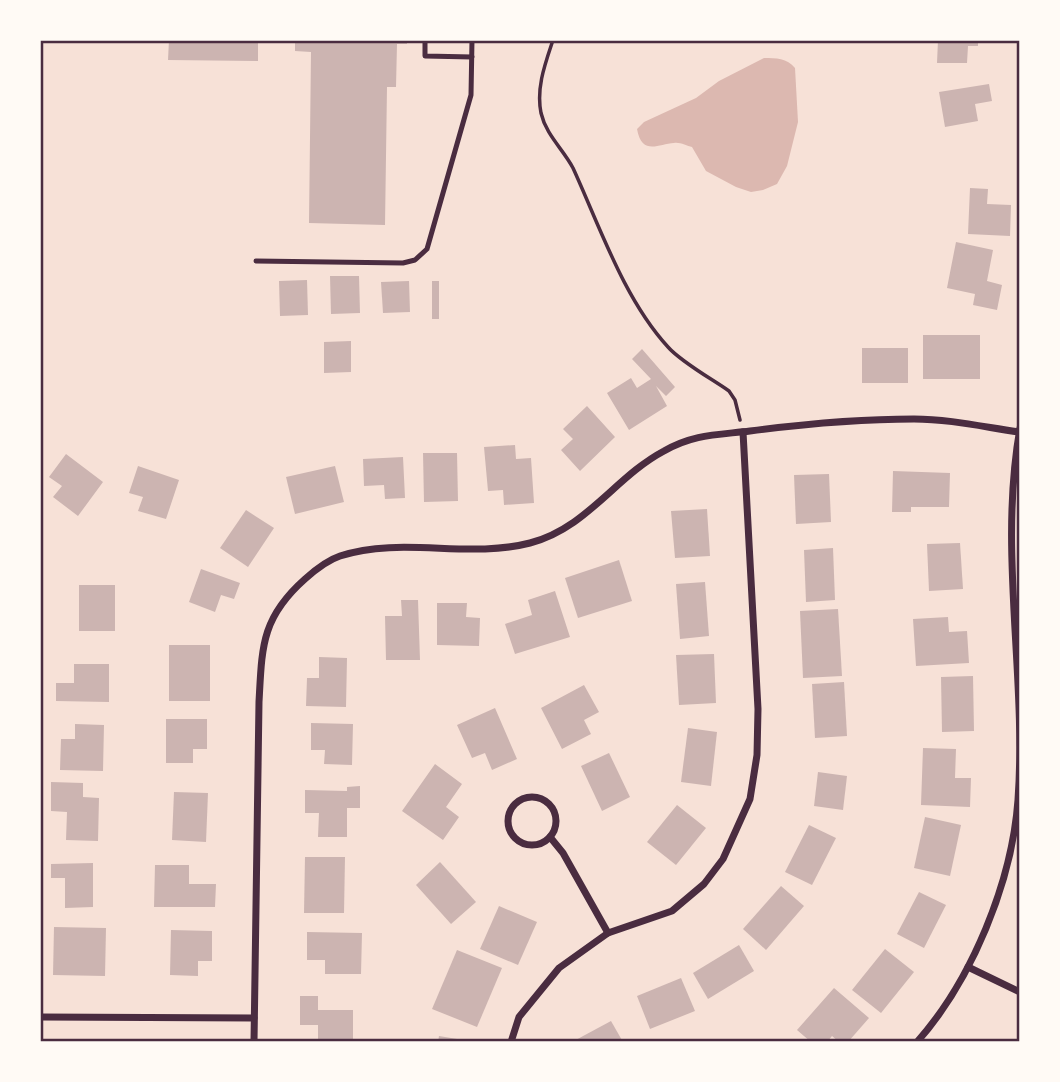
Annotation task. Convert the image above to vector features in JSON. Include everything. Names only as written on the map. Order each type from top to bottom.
[{"type":"street","points":[[254,1042],[262,648],[271,618],[290,593],[337,556],[358,551],[503,548],[531,542],[563,530],[592,510],[620,484],[663,451],[699,436],[800,424],[915,419],[1019,430],[1010,508],[1011,597],[1018,710],[1018,800],[1013,839],[1000,886],[968,967],[930,1027],[917,1042]]},
{"type":"street","points":[[511,1042],[519,1017],[559,968],[608,933],[672,911],[704,884],[723,859],[750,799],[757,755],[758,709],[743,432]]},
{"type":"street","points":[[528,797],[536,797],[551,806],[556,821],[550,837],[544,843],[527,845],[513,837],[507,821],[513,805],[528,797]]},
{"type":"street","points":[[550,837],[563,853],[608,933]]},
{"type":"street","points":[[968,967],[1020,992]]},
{"type":"street","points":[[40,1017],[254,1018]]},
{"type":"lane","points":[[425,40],[425,56],[472,57]]},
{"type":"lane","points":[[256,261],[403,262],[421,256],[427,248],[471,95],[472,40]]},
{"type":"path","points":[[553,40],[539,93],[541,115],[549,135],[570,163],[620,275],[640,309],[669,348],[729,391],[735,400],[743,432]]},
{"type":"shaded area","points":[[764,58],[785,60],[795,68],[798,122],[787,166],[777,184],[751,192],[736,187],[706,171],[692,147],[676,143],[647,146],[639,137],[637,129],[644,122],[696,98],[719,81]]},
{"type":"building","points":[[169,40],[258,40],[258,61],[168,60]]},
{"type":"building","points":[[295,40],[407,40],[407,44],[397,44],[396,87],[387,87],[385,225],[309,223],[311,52],[295,51]]},
{"type":"building","points":[[938,40],[978,40],[978,46],[968,46],[967,63],[937,63]]},
{"type":"building","points":[[989,84],[992,101],[975,104],[978,121],[945,127],[939,92]]},
{"type":"building","points":[[970,188],[988,189],[987,204],[1011,205],[1010,236],[968,234]]},
{"type":"building","points":[[956,242],[993,250],[987,281],[1002,285],[997,310],[973,305],[975,294],[947,288]]},
{"type":"building","points":[[330,276],[359,276],[360,313],[331,314]]},
{"type":"building","points":[[307,280],[308,315],[280,316],[279,281]]},
{"type":"building","points":[[409,281],[410,312],[383,313],[381,282]]},
{"type":"building","points":[[432,281],[439,281],[439,319],[432,319]]},
{"type":"building","points":[[923,335],[980,335],[980,379],[923,379]]},
{"type":"building","points":[[351,341],[351,372],[324,373],[324,342]]},
{"type":"building","points":[[862,348],[908,348],[908,383],[862,383]]},
{"type":"building","points":[[642,349],[675,387],[666,396],[656,386],[667,406],[629,430],[607,393],[631,378],[637,388],[651,379],[632,359]]},
{"type":"building","points":[[587,406],[615,437],[580,471],[561,450],[573,439],[563,429]]},
{"type":"building","points":[[515,445],[516,459],[531,458],[534,503],[504,505],[503,490],[488,491],[484,447]]},
{"type":"building","points":[[423,453],[457,453],[458,501],[424,502]]},
{"type":"building","points":[[66,454],[103,482],[78,516],[53,497],[62,486],[49,477]]},
{"type":"building","points":[[403,457],[405,498],[385,499],[384,485],[364,486],[363,459]]},
{"type":"building","points":[[138,466],[179,480],[166,519],[138,511],[143,497],[129,493]]},
{"type":"building","points":[[335,466],[344,502],[295,514],[286,477]]},
{"type":"building","points":[[893,471],[950,473],[949,507],[911,507],[911,512],[892,512]]},
{"type":"building","points":[[829,474],[831,522],[796,524],[794,475]]},
{"type":"building","points":[[707,509],[710,556],[675,558],[671,511]]},
{"type":"building","points":[[246,510],[274,528],[248,567],[220,548]]},
{"type":"building","points":[[960,543],[963,589],[929,591],[927,544]]},
{"type":"building","points":[[833,548],[835,600],[806,602],[804,550]]},
{"type":"building","points":[[619,560],[632,601],[578,618],[565,578]]},
{"type":"building","points":[[201,569],[240,583],[234,599],[221,595],[215,612],[189,602]]},
{"type":"building","points":[[705,582],[709,636],[680,639],[676,584]]},
{"type":"building","points":[[79,585],[115,585],[115,631],[79,631]]},
{"type":"building","points":[[555,591],[570,637],[515,654],[505,624],[532,615],[528,600]]},
{"type":"building","points":[[401,600],[418,600],[420,660],[386,660],[385,616],[402,616]]},
{"type":"building","points":[[437,603],[467,603],[466,617],[480,618],[479,646],[437,645]]},
{"type":"building","points":[[838,609],[842,676],[803,678],[800,611]]},
{"type":"building","points":[[948,617],[949,632],[967,631],[969,663],[916,666],[913,619]]},
{"type":"building","points":[[169,645],[210,645],[210,701],[169,701]]},
{"type":"building","points":[[714,654],[716,703],[679,705],[676,655]]},
{"type":"building","points":[[319,657],[347,658],[346,707],[306,706],[307,678],[319,678]]},
{"type":"building","points":[[74,664],[109,664],[109,702],[56,701],[56,683],[74,683]]},
{"type":"building","points":[[973,676],[974,731],[942,732],[941,677]]},
{"type":"building","points":[[844,682],[847,736],[815,738],[812,684]]},
{"type":"building","points":[[584,685],[599,712],[584,720],[591,734],[562,749],[541,708]]},
{"type":"building","points":[[495,708],[517,759],[492,770],[485,753],[472,758],[457,725]]},
{"type":"building","points":[[166,719],[207,719],[207,749],[193,749],[193,763],[166,763]]},
{"type":"building","points":[[311,723],[353,724],[352,765],[324,764],[325,750],[311,750]]},
{"type":"building","points":[[75,724],[104,725],[103,771],[60,770],[61,739],[75,739]]},
{"type":"building","points":[[688,728],[717,732],[711,786],[681,782]]},
{"type":"building","points":[[923,748],[956,749],[955,778],[971,778],[970,807],[921,805]]},
{"type":"building","points":[[609,753],[630,797],[602,811],[581,766]]},
{"type":"building","points":[[435,764],[462,784],[446,807],[459,817],[443,840],[402,811]]},
{"type":"building","points":[[818,772],[847,776],[843,810],[814,806]]},
{"type":"building","points":[[51,782],[83,783],[83,797],[99,798],[98,841],[66,840],[67,812],[51,811]]},
{"type":"building","points":[[360,786],[360,808],[347,808],[347,837],[318,837],[319,813],[305,813],[305,790],[347,791],[347,787]]},
{"type":"building","points":[[174,792],[208,793],[206,842],[172,840]]},
{"type":"building","points":[[677,805],[706,828],[676,865],[647,842]]},
{"type":"building","points":[[925,817],[961,825],[950,876],[914,868]]},
{"type":"building","points":[[809,825],[836,838],[812,885],[785,872]]},
{"type":"building","points":[[305,857],[345,857],[344,913],[304,913]]},
{"type":"building","points":[[440,862],[476,902],[451,924],[416,885]]},
{"type":"building","points":[[93,863],[93,907],[65,908],[65,878],[51,878],[51,864]]},
{"type":"building","points":[[155,865],[189,865],[189,884],[216,884],[215,907],[154,907]]},
{"type":"building","points":[[781,886],[804,906],[766,950],[743,929]]},
{"type":"building","points":[[919,892],[946,905],[924,948],[897,934]]},
{"type":"building","points":[[499,906],[537,922],[518,965],[480,949]]},
{"type":"building","points":[[54,927],[106,928],[105,976],[53,975]]},
{"type":"building","points":[[171,930],[212,931],[212,961],[198,961],[198,976],[170,975]]},
{"type":"building","points":[[307,932],[362,933],[361,974],[325,974],[325,960],[307,960]]},
{"type":"building","points":[[739,945],[754,971],[708,999],[693,973]]},
{"type":"building","points":[[885,949],[914,972],[881,1013],[852,990]]},
{"type":"building","points":[[457,950],[502,968],[477,1027],[432,1009]]},
{"type":"building","points":[[681,978],[695,1011],[650,1029],[637,996]]},
{"type":"building","points":[[834,988],[869,1018],[848,1042],[839,1042],[832,1036],[827,1042],[811,1042],[797,1030]]},
{"type":"building","points":[[300,996],[318,996],[318,1010],[353,1010],[353,1039],[318,1039],[318,1025],[300,1025]]},
{"type":"building","points":[[611,1021],[623,1042],[572,1042]]},
{"type":"building","points":[[439,1036],[463,1040],[463,1042],[438,1042]]}]
